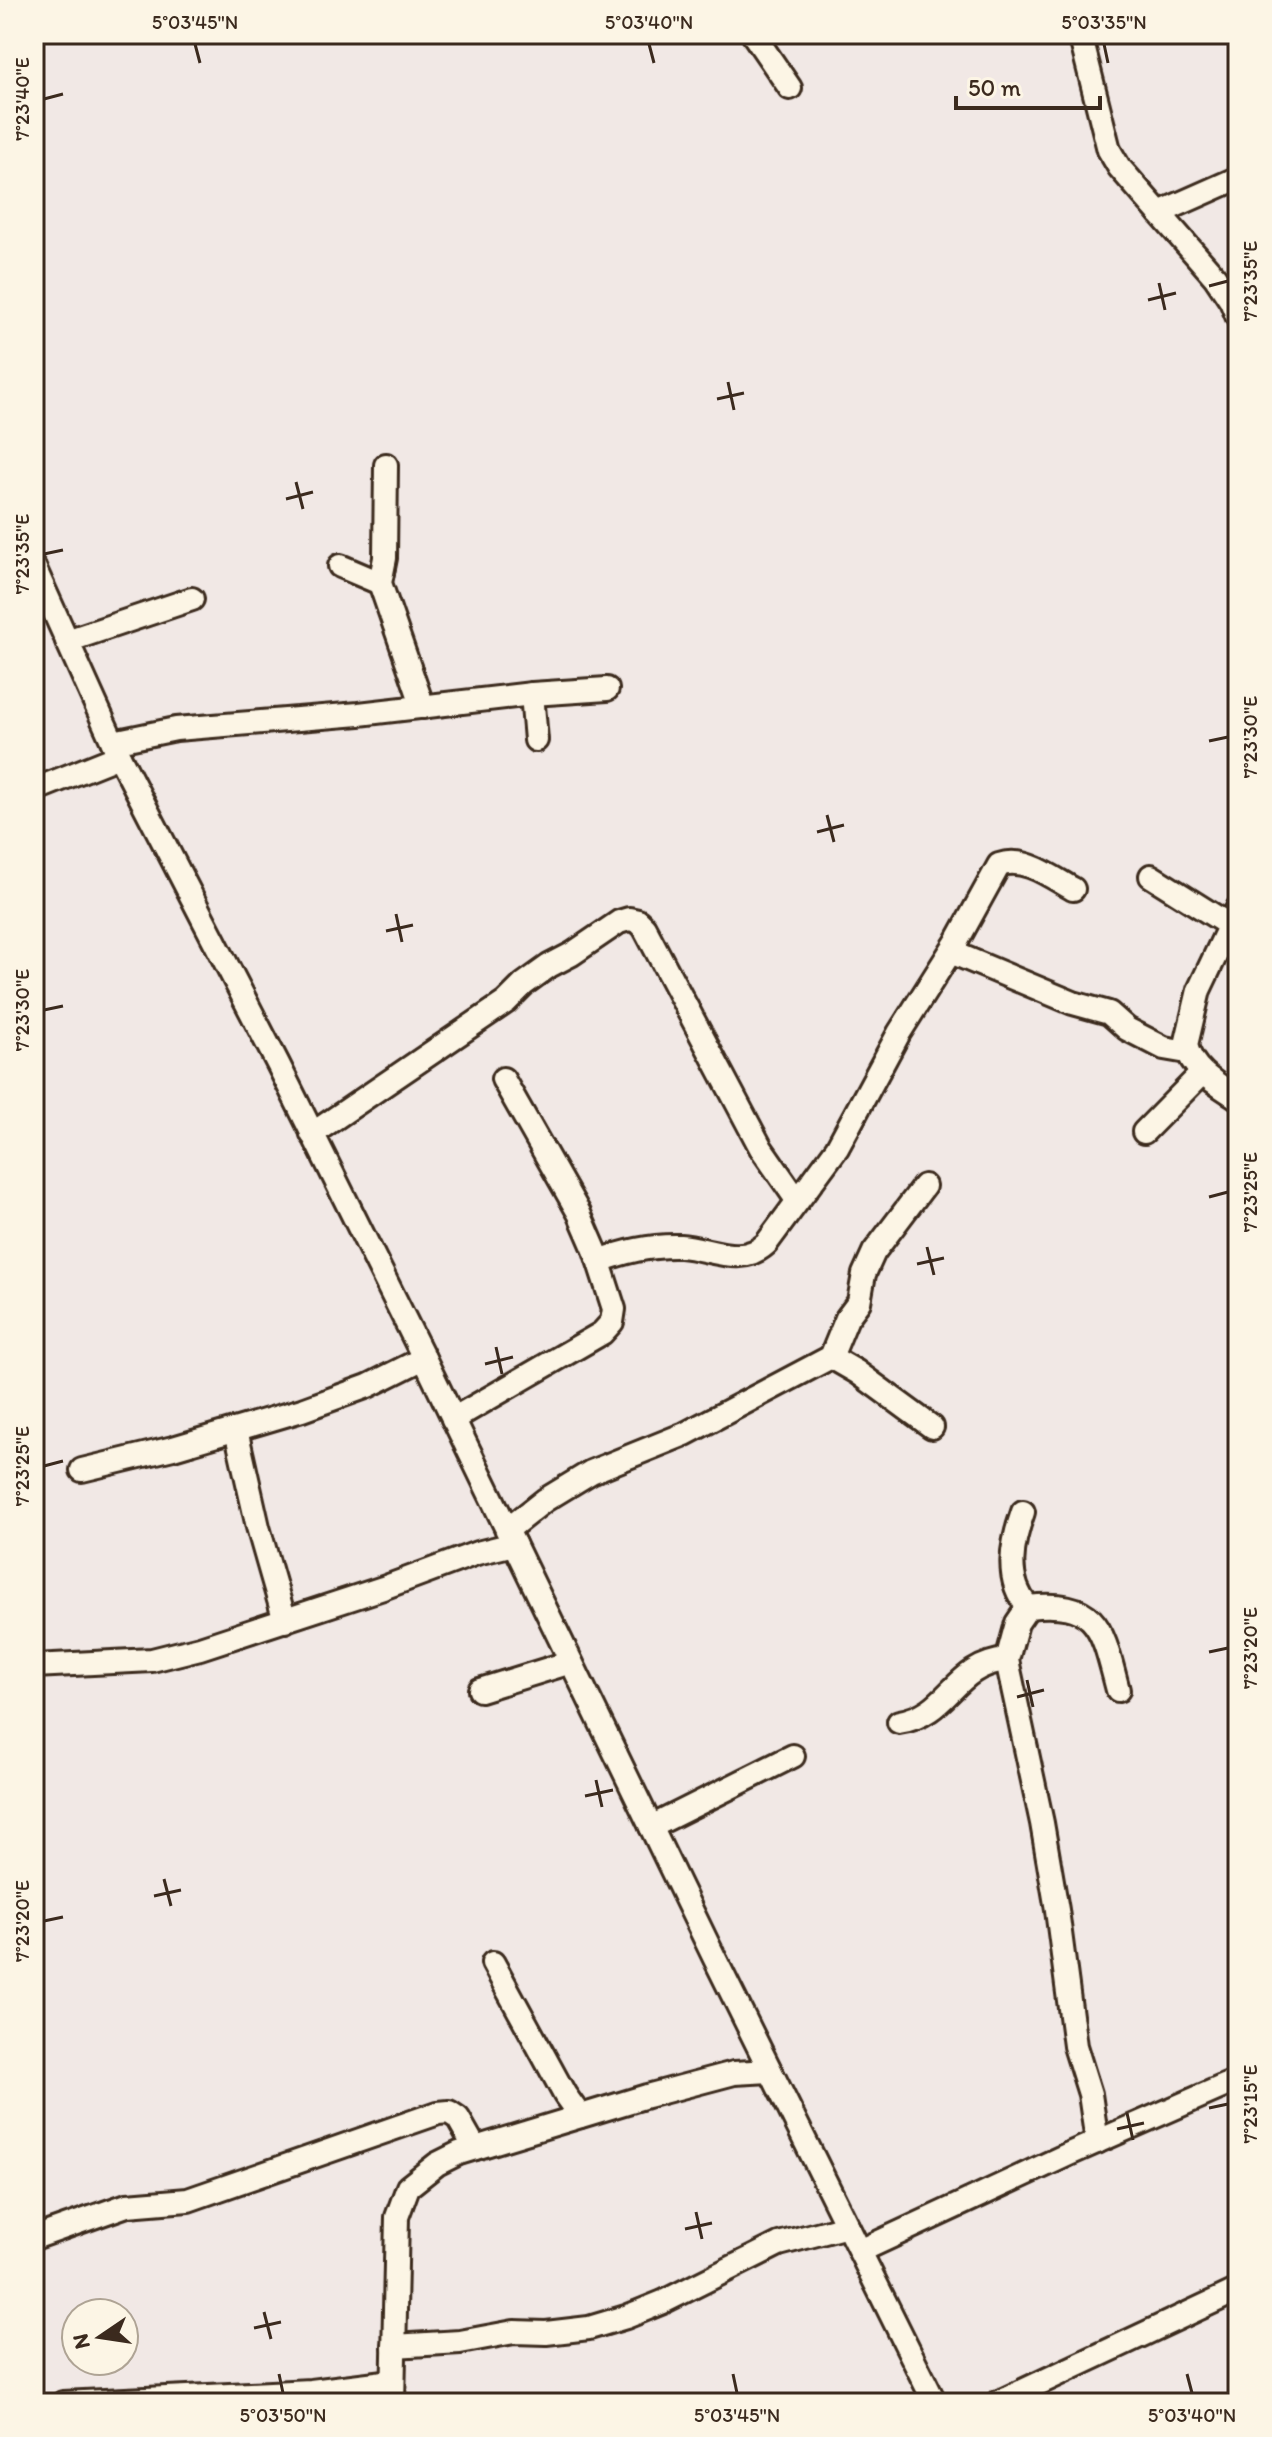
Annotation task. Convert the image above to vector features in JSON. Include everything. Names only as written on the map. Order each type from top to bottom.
[{"type":"street","points":[[753,34],[790,88]]},
{"type":"street","points":[[1080,34],[1109,150],[1119,167],[1215,277],[1238,318]]},
{"type":"street","points":[[1159,213],[1238,178]]},
{"type":"street","points":[[386,465],[385,558],[380,583],[423,707]]},
{"type":"street","points":[[340,566],[380,583]]},
{"type":"street","points":[[35,571],[116,749],[424,1358],[935,2403]]},
{"type":"street","points":[[67,641],[192,599]]},
{"type":"street","points":[[34,790],[116,749],[176,729],[607,689]]},
{"type":"street","points":[[532,694],[536,740]]},
{"type":"street","points":[[599,1261],[655,1247],[681,1246],[726,1255],[757,1253],[837,1148],[899,1033],[951,952],[999,865],[1011,861],[1029,865],[1073,889]]},
{"type":"street","points":[[1151,876],[1234,916],[1199,990],[1189,1025],[1187,1052],[1202,1073],[1238,1098]]},
{"type":"street","points":[[312,1134],[506,1002],[549,966],[619,922],[629,919],[638,921],[644,927],[754,1136],[797,1200]]},
{"type":"street","points":[[951,952],[1073,1003],[1109,1013],[1127,1029],[1164,1048],[1187,1052]]},
{"type":"street","points":[[1144,1132],[1202,1073]]},
{"type":"street","points":[[453,1419],[602,1333],[612,1322],[614,1309],[579,1213],[503,1079]]},
{"type":"street","points":[[34,1666],[152,1660],[200,1648],[477,1553],[510,1537],[545,1500],[591,1472],[685,1434],[831,1357],[847,1318],[859,1302],[864,1274],[874,1252],[924,1186]]},
{"type":"street","points":[[831,1357],[857,1372],[932,1427]]},
{"type":"street","points":[[82,1470],[302,1410],[368,1386],[424,1358]]},
{"type":"street","points":[[236,1430],[258,1527],[285,1621]]},
{"type":"street","points":[[1023,1512],[1011,1557],[1021,1599],[1028,1607]]},
{"type":"street","points":[[1097,2142],[1090,2094],[1075,2046],[1042,1823],[1007,1660],[1017,1623],[1028,1607],[1049,1604],[1075,1608],[1094,1621],[1104,1639],[1118,1690]]},
{"type":"street","points":[[899,1722],[929,1711],[942,1702],[958,1681],[978,1668],[1007,1660]]},
{"type":"street","points":[[480,1690],[571,1662]]},
{"type":"street","points":[[651,1827],[793,1756]]},
{"type":"street","points":[[493,1963],[565,2095],[580,2116]]},
{"type":"street","points":[[734,2073],[757,2043]]},
{"type":"street","points":[[63,2403],[311,2391],[393,2392],[397,2217],[408,2187],[437,2164],[475,2148],[734,2073],[770,2071]]},
{"type":"street","points":[[860,2251],[1238,2080]]},
{"type":"street","points":[[34,2238],[127,2205],[188,2200],[438,2113],[449,2112],[458,2118],[475,2148]]},
{"type":"street","points":[[394,2346],[460,2342],[514,2332],[546,2333],[589,2328],[663,2302],[779,2244],[847,2226]]},
{"type":"street","points":[[997,2403],[1238,2290]]}]
